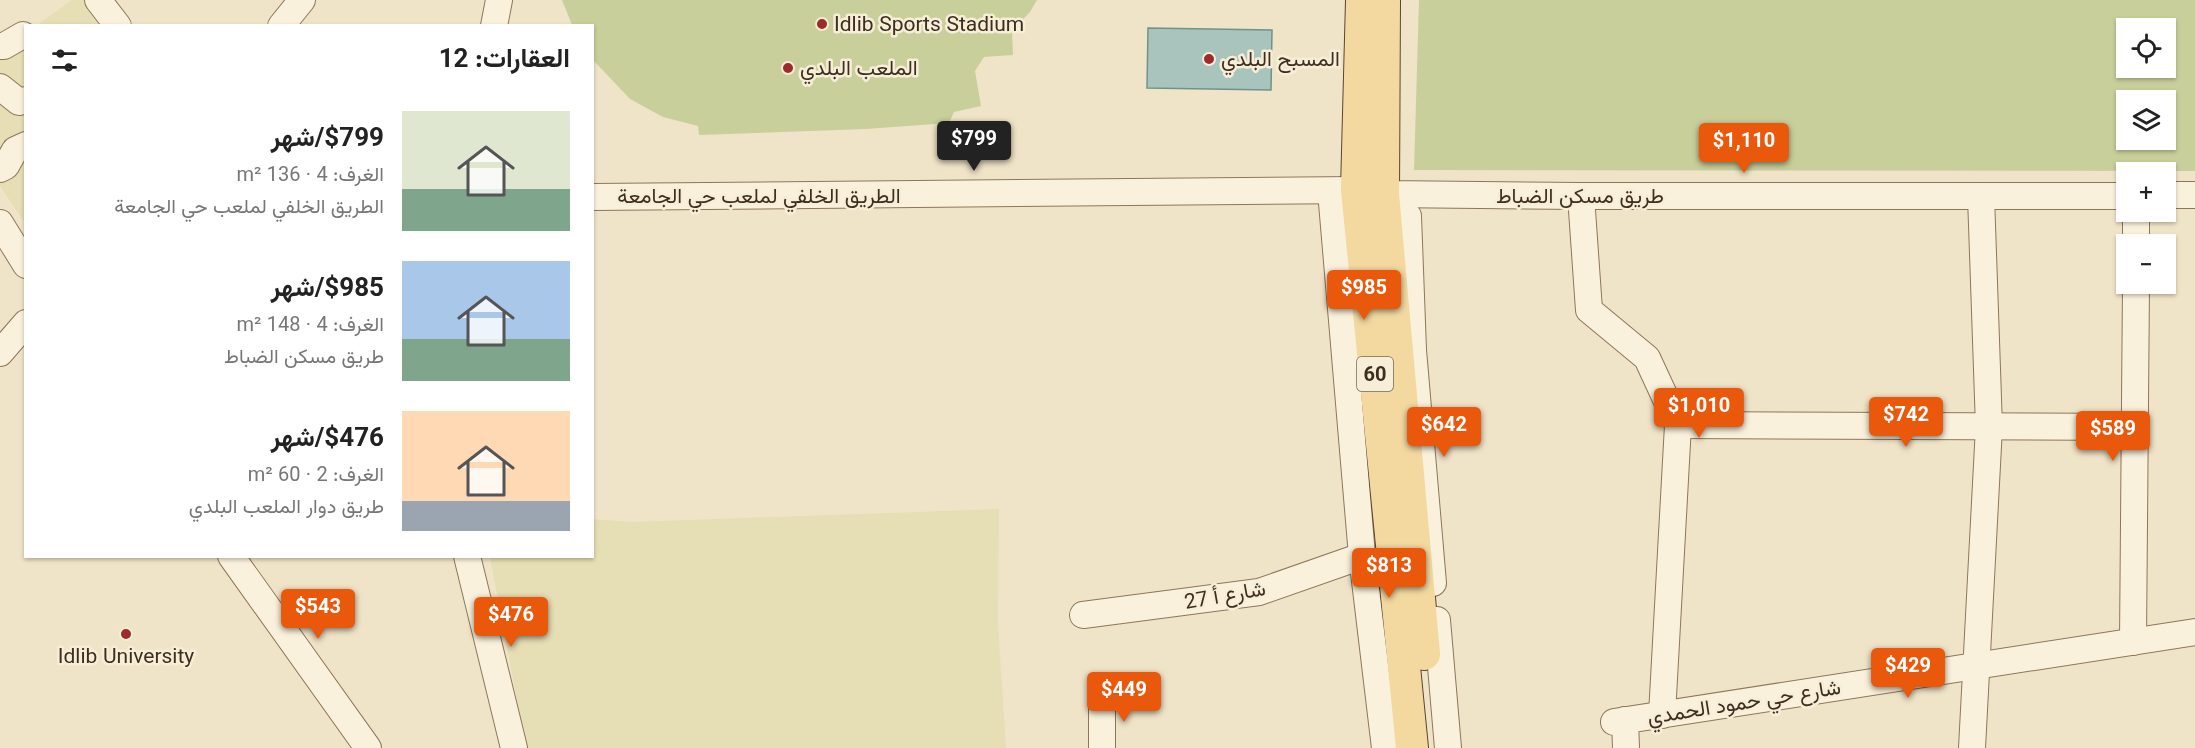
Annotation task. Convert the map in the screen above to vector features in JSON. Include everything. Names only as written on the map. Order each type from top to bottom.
[{"type":"main road","name":"60","points":[[1362,0],[1364,192],[1412,748]]},
{"type":"main road","name":"60","points":[[1384,0],[1364,192],[1433,748]]},
{"type":"street","points":[[99,0],[117,24]]},
{"type":"street","points":[[283,24],[302,0]]},
{"type":"street","points":[[494,24],[499,0]]},
{"type":"street","points":[[0,46],[23,35]]},
{"type":"street","points":[[0,87],[19,102],[24,101]]},
{"type":"street","points":[[0,170],[6,166],[15,150],[24,147]]},
{"type":"street","points":[[1385,748],[1362,556],[1364,192],[1408,216],[1413,350],[1448,748]]},
{"type":"street","name":"طريق مسكن الضباط","points":[[1364,192],[1581,196],[2116,196]]},
{"type":"street","name":"الطريق الخلفي لملعب حي الجامعة","points":[[594,197],[1364,192]]},
{"type":"street","points":[[2176,195],[2195,195]]},
{"type":"street","points":[[1581,196],[1589,310],[1647,358],[1678,425],[1662,715]]},
{"type":"street","points":[[1972,748],[1989,427],[1981,196]]},
{"type":"street","points":[[0,223],[24,262]]},
{"type":"street","points":[[2133,642],[2136,294]]},
{"type":"street","points":[[0,353],[24,325]]},
{"type":"street","points":[[1678,425],[2135,428]]},
{"type":"street","name":"شارع أ 27","points":[[1083,615],[1259,592],[1362,556]]},
{"type":"street","points":[[232,558],[369,748]]},
{"type":"street","points":[[467,558],[514,748]]},
{"type":"street","name":"شارع حي حمود الحمدي","points":[[1626,748],[1620,721],[2195,632]]},
{"type":"street","points":[[1101,698],[1102,748]]},
{"type":"shaded area","points":[[72,0],[93,0],[108,24],[39,24]]},
{"type":"shaded area","points":[[0,33],[10,45],[24,34],[24,222],[0,186]]},
{"type":"shaded area","points":[[999,509],[998,624],[1006,748],[526,748],[490,558],[594,558],[594,519],[632,522]]},
{"type":"green space","name":"الملعب البلدي","points":[[562,0],[1037,0],[1030,12],[1012,31],[1013,55],[984,57],[975,71],[981,106],[954,112],[949,123],[866,129],[699,135],[698,126],[663,117],[630,99],[594,61],[594,24],[572,24]]},
{"type":"green space","points":[[1419,0],[2195,0],[2195,171],[2176,171],[2176,162],[2116,162],[2116,171],[1414,170]]},
{"type":"water","name":"المسبح البلدي","points":[[1148,28],[1272,30],[1271,90],[1147,88]]},
{"type":"place","name":"Idlib Sports Stadium","points":[[822,24]]},
{"type":"place","name":"المسبح البلدي","points":[[1209,59]]},
{"type":"place","name":"الملعب البلدي","points":[[788,68]]},
{"type":"place","name":"Idlib University","points":[[126,634]]}]
